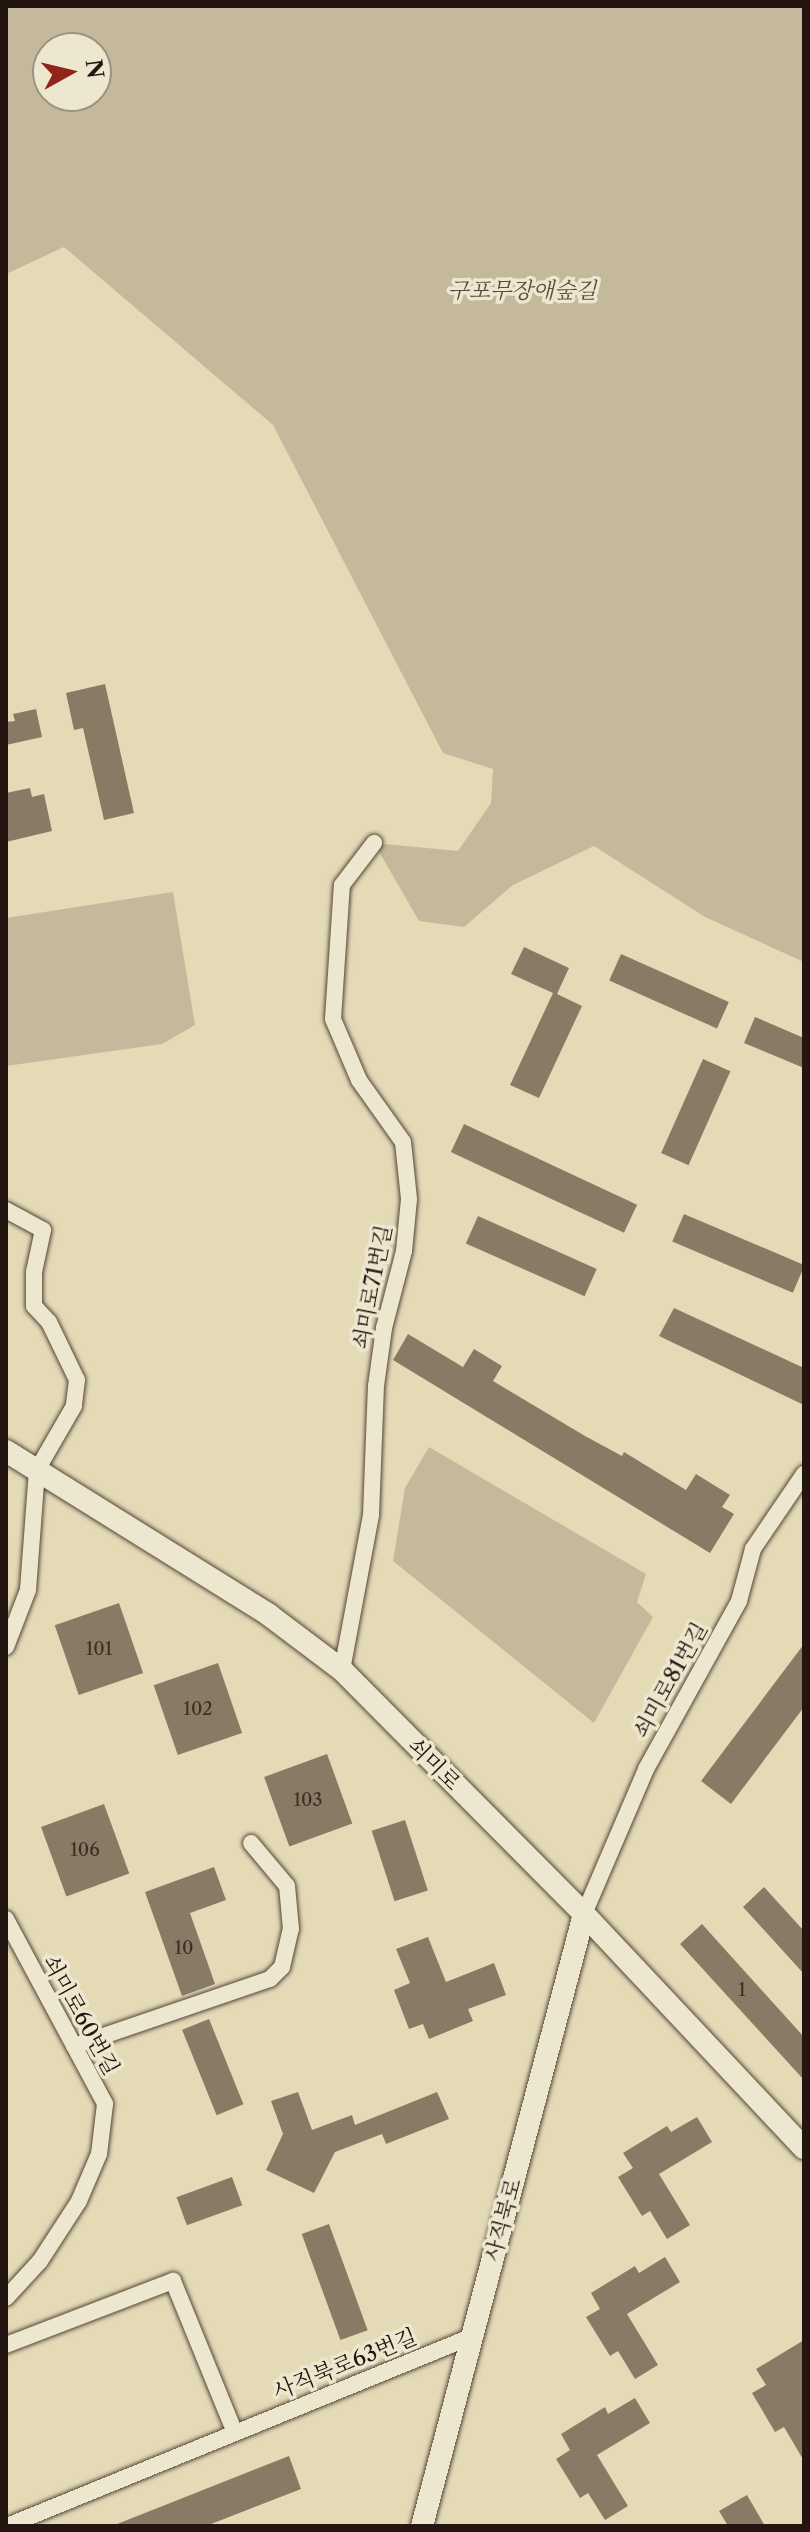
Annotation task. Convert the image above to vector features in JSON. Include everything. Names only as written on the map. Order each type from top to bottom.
[{"type":"main road","name":"쇠미로","points":[[6,1451],[269,1615],[342,1670],[584,1914],[804,2148]]},
{"type":"main road","name":"사직북로","points":[[422,2526],[584,1914]]},
{"type":"street","name":"쇠미로71번길","points":[[342,1670],[371,1515],[384,1328],[404,1251],[409,1199],[403,1142],[359,1080],[333,1019],[342,885],[374,843]]},
{"type":"street","points":[[6,1210],[43,1230],[34,1272],[34,1306],[49,1322],[77,1380],[74,1406],[37,1470],[28,1590],[6,1647]]},
{"type":"street","name":"쇠미로81번길","points":[[584,1914],[646,1769],[739,1601],[753,1549],[804,1474]]},
{"type":"street","points":[[74,2046],[270,1979],[282,1967],[291,1929],[287,1886],[251,1843]]},
{"type":"street","name":"쇠미로60번길","points":[[6,1919],[105,2104],[99,2154],[79,2201],[40,2261],[6,2298]]},
{"type":"street","points":[[6,2345],[173,2281],[235,2433]]},
{"type":"street","name":"사직북로63번길","points":[[7,2526],[473,2336]]},
{"type":"green space","name":"구포무장애숲길","points":[[6,6],[804,6],[804,962],[705,917],[594,846],[513,885],[464,927],[419,921],[374,843],[458,851],[491,803],[493,769],[443,753],[273,425],[64,247],[6,274]]},
{"type":"green space","points":[[173,892],[195,1025],[162,1044],[6,1066],[6,918]]},
{"type":"green space","points":[[429,1447],[646,1574],[637,1602],[653,1617],[594,1723],[393,1561],[405,1488]]},
{"type":"building","points":[[105,684],[134,813],[104,820],[83,728],[74,730],[66,693]]},
{"type":"building","points":[[36,709],[42,737],[6,745],[6,722],[15,721],[13,714]]},
{"type":"building","points":[[30,788],[32,797],[44,794],[52,831],[6,842],[6,793]]},
{"type":"building","points":[[524,947],[569,968],[557,994],[582,1006],[539,1098],[510,1085],[553,993],[511,974]]},
{"type":"building","points":[[621,954],[729,1002],[717,1028],[609,980]]},
{"type":"building","points":[[755,1017],[804,1038],[804,1068],[744,1043]]},
{"type":"building","points":[[703,1059],[730,1071],[689,1165],[661,1153]]},
{"type":"building","points":[[464,1124],[637,1205],[624,1233],[451,1152]]},
{"type":"building","points":[[684,1214],[804,1265],[793,1293],[672,1242]]},
{"type":"building","points":[[478,1216],[597,1269],[585,1296],[466,1243]]},
{"type":"building","points":[[674,1308],[804,1368],[804,1405],[659,1336]]},
{"type":"building","points":[[408,1334],[463,1367],[474,1349],[502,1366],[493,1381],[585,1436],[622,1456],[624,1452],[686,1490],[696,1474],[730,1495],[722,1507],[734,1514],[710,1553],[393,1360]]},
{"type":"building","points":[[119,1603],[143,1673],[79,1695],[55,1625]]},
{"type":"building","points":[[804,1644],[804,1707],[731,1804],[701,1781]]},
{"type":"building","points":[[218,1663],[242,1733],[178,1755],[154,1685]]},
{"type":"building","points":[[327,1754],[352,1824],[289,1846],[264,1777]]},
{"type":"building","points":[[104,1804],[129,1874],[66,1896],[41,1827]]},
{"type":"building","points":[[405,1820],[428,1890],[395,1901],[372,1831]]},
{"type":"building","points":[[214,1867],[226,1900],[190,1913],[215,1984],[182,1996],[145,1892]]},
{"type":"building","points":[[764,1887],[804,1931],[804,1974],[743,1907]]},
{"type":"building","points":[[702,1924],[804,2037],[804,2080],[680,1944]]},
{"type":"building","points":[[428,1937],[446,1982],[494,1963],[506,1995],[468,2009],[473,2021],[429,2039],[423,2024],[409,2029],[394,1990],[410,1983],[396,1949]]},
{"type":"building","points":[[209,2019],[243,2104],[217,2115],[182,2030]]},
{"type":"building","points":[[298,2092],[312,2130],[352,2115],[355,2125],[437,2092],[449,2119],[386,2144],[382,2134],[335,2152],[314,2193],[266,2170],[283,2134],[271,2101]]},
{"type":"building","points":[[697,2117],[712,2142],[659,2174],[690,2225],[667,2239],[650,2211],[642,2216],[618,2177],[633,2168],[623,2153],[667,2126],[671,2132]]},
{"type":"building","points":[[232,2177],[242,2205],[187,2225],[177,2197]]},
{"type":"building","points":[[329,2224],[368,2330],[340,2340],[302,2234]]},
{"type":"building","points":[[665,2257],[680,2282],[627,2314],[658,2365],[635,2379],[618,2351],[610,2356],[586,2317],[600,2309],[591,2293],[635,2266],[639,2273]]},
{"type":"building","points":[[804,2340],[804,2461],[784,2427],[775,2432],[752,2393],[766,2385],[756,2369]]},
{"type":"building","points":[[635,2398],[650,2423],[597,2455],[628,2506],[605,2520],[588,2493],[580,2498],[556,2459],[570,2450],[561,2434],[605,2407],[608,2414]]},
{"type":"building","points":[[289,2456],[301,2489],[206,2526],[112,2526]]},
{"type":"building","points":[[747,2495],[765,2526],[728,2526],[719,2511]]}]
